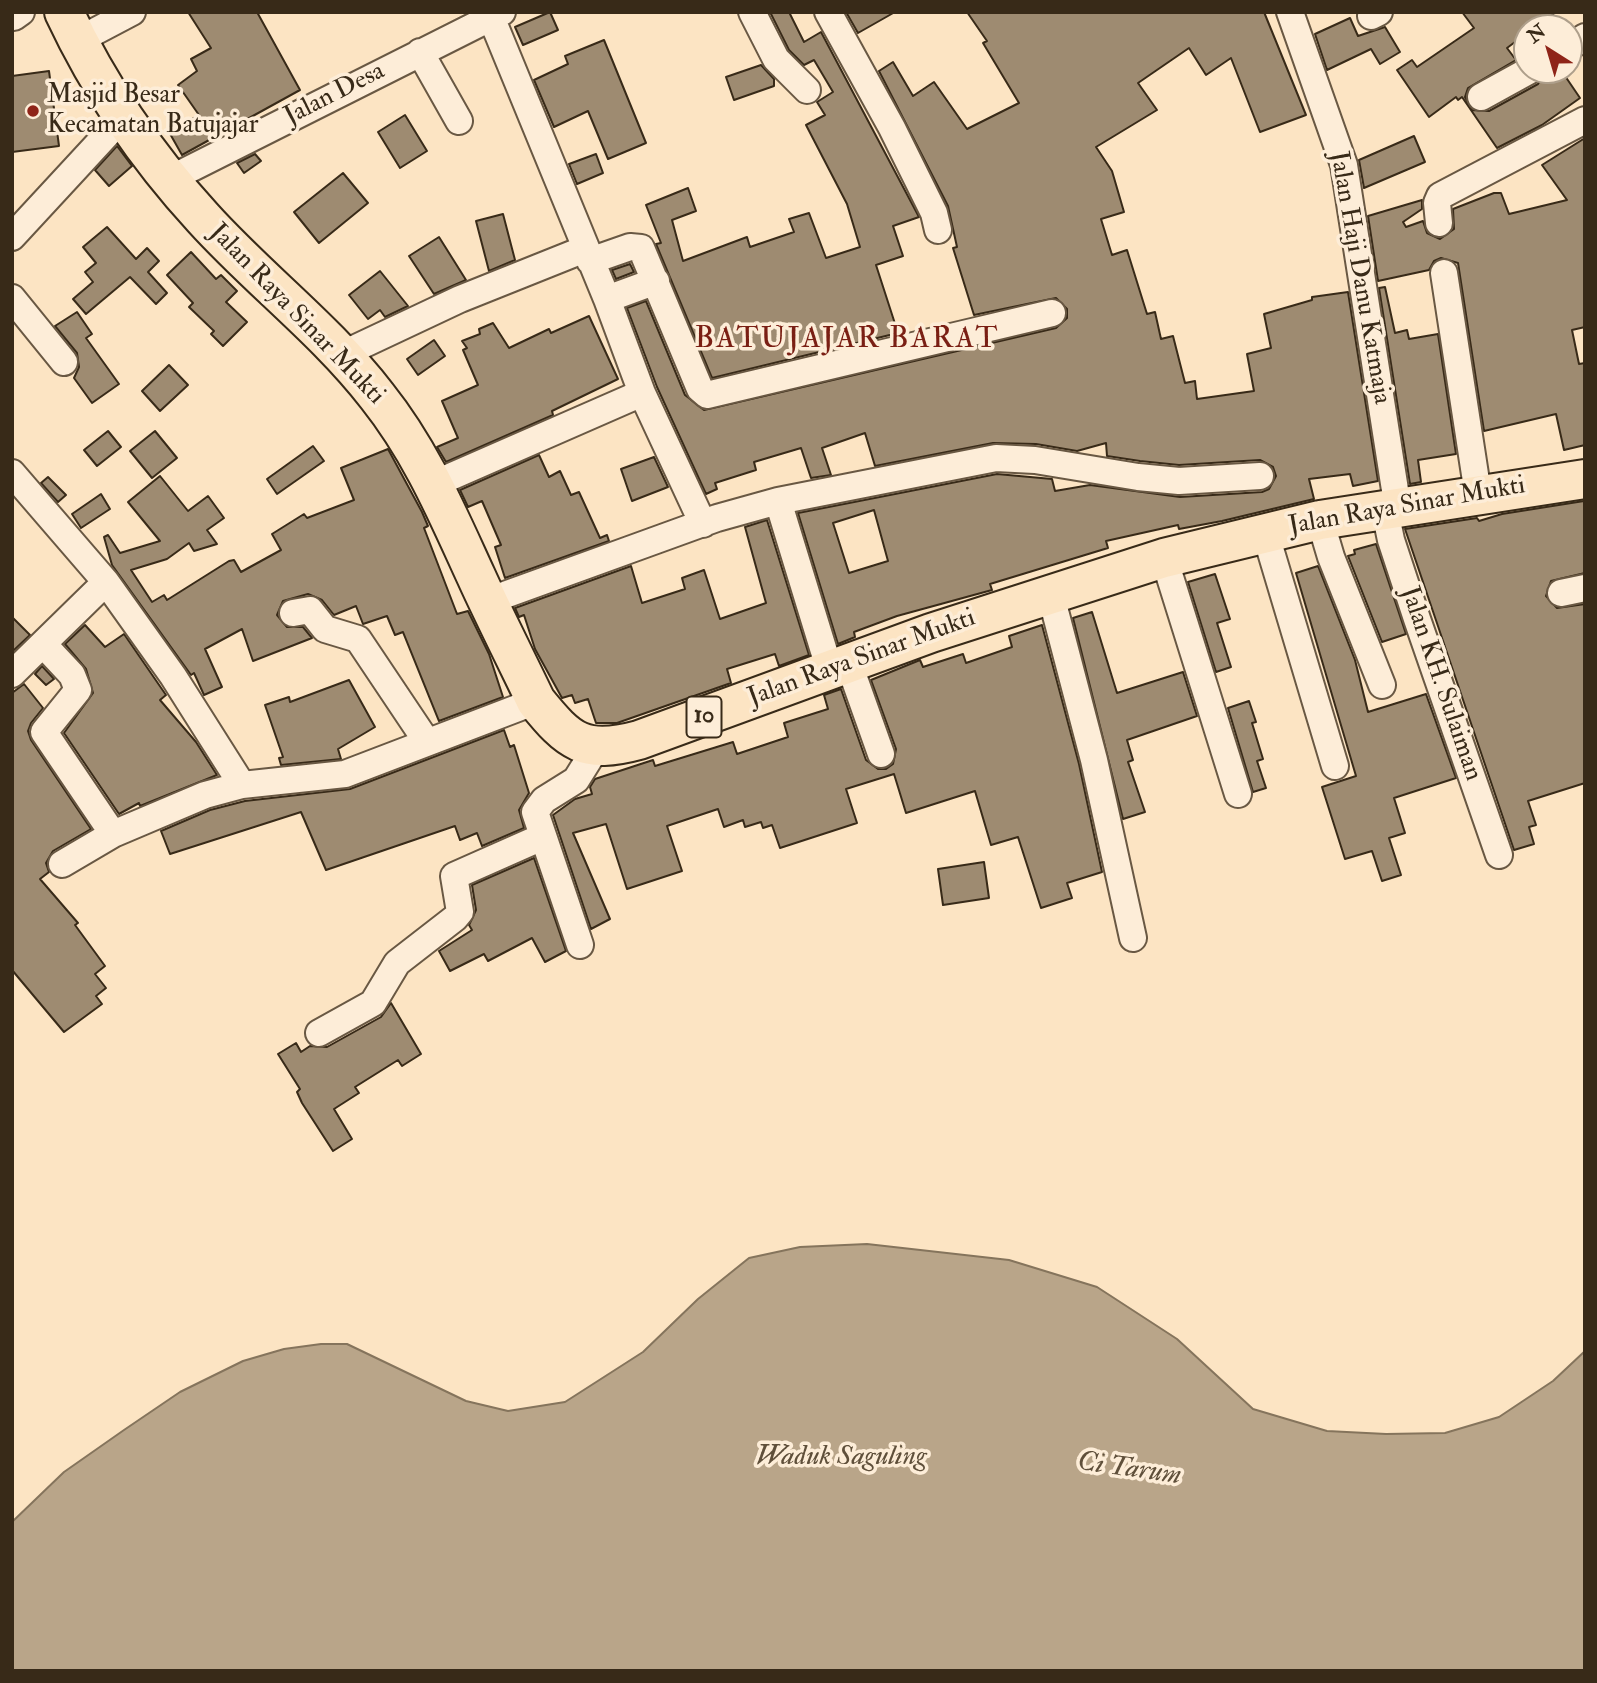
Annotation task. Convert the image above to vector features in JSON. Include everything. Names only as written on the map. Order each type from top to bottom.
[{"type":"highway","name":"Jalan Raya Sinar Mukti","points":[[70,27],[122,117],[170,179],[204,219],[341,355],[391,414],[434,484],[536,701],[563,733],[577,743],[596,748],[639,740],[1050,592],[1164,558],[1320,520],[1585,479]]},
{"type":"street","points":[[70,27],[132,12]]},
{"type":"street","points":[[752,12],[776,59],[807,90]]},
{"type":"street","points":[[828,12],[892,128],[934,213],[938,230]]},
{"type":"street","name":"Jalan Haji Danu Katmaja","points":[[1290,12],[1344,165],[1392,510]]},
{"type":"street","points":[[494,14],[642,393],[703,524]]},
{"type":"street","name":"Jalan Desa","points":[[170,179],[494,14]]},
{"type":"street","points":[[421,52],[459,121]]},
{"type":"street","points":[[1481,97],[1513,79]]},
{"type":"street","points":[[12,237],[122,117]]},
{"type":"street","points":[[1439,223],[1437,203],[1440,196],[1585,120]]},
{"type":"street","points":[[341,355],[460,299],[587,255],[635,246],[641,248],[700,389],[707,395],[1052,313]]},
{"type":"street","points":[[1444,273],[1478,494]]},
{"type":"street","points":[[607,299],[656,281]]},
{"type":"street","points":[[12,298],[64,362]]},
{"type":"street","points":[[434,484],[642,393]]},
{"type":"street","points":[[488,601],[703,524],[778,501],[996,458],[1035,460],[1179,481],[1260,476]]},
{"type":"street","points":[[12,472],[106,582],[173,676],[242,785]]},
{"type":"street","points":[[778,501],[840,667],[881,754]]},
{"type":"street","name":"Jalan KH. Sulaiman","points":[[1392,510],[1391,540],[1499,855]]},
{"type":"street","points":[[1320,520],[1331,557],[1382,685]]},
{"type":"street","points":[[1265,532],[1335,766]]},
{"type":"street","points":[[1164,558],[1238,794]]},
{"type":"street","points":[[12,674],[106,582]]},
{"type":"street","points":[[1050,592],[1094,760],[1133,938]]},
{"type":"street","points":[[293,613],[310,610],[325,629],[358,639],[427,742]]},
{"type":"street","points":[[43,644],[72,675],[78,690],[44,733],[113,834]]},
{"type":"street","points":[[62,863],[113,834],[205,795],[242,785],[345,774],[536,701]]},
{"type":"street","points":[[580,945],[535,817],[538,805],[576,780],[596,748]]},
{"type":"street","points":[[319,1033],[373,1003],[397,963],[455,918],[460,912],[460,900],[454,876],[542,836]]},
{"type":"water","name":"Waduk Saguling","points":[[867,1244],[1009,1260],[1097,1287],[1177,1339],[1253,1409],[1327,1431],[1445,1433],[1499,1417],[1553,1381],[1585,1351],[1585,1671],[12,1671],[12,1522],[64,1472],[180,1392],[243,1361],[284,1349],[347,1344],[466,1401],[508,1411],[565,1402],[643,1352],[698,1299],[749,1258],[800,1247]]},
{"type":"building","points":[[188,12],[257,12],[300,90],[182,155],[169,132],[199,115],[178,85],[197,71],[191,59],[211,48]]},
{"type":"building","points":[[550,12],[558,30],[523,45],[515,27]]},
{"type":"building","points":[[770,12],[789,12],[804,42],[821,32],[919,217],[893,226],[903,256],[876,265],[898,333],[712,378],[656,244],[661,243],[646,205],[688,188],[696,211],[672,220],[683,261],[747,237],[750,247],[794,232],[789,219],[809,213],[826,258],[860,247],[847,204],[806,125],[825,115],[817,102],[833,92],[814,60],[804,65],[789,50]]},
{"type":"building","points":[[846,12],[895,12],[858,33]]},
{"type":"building","points":[[967,12],[1264,12],[1306,115],[1260,132],[1231,58],[1206,75],[1189,48],[1138,83],[1157,110],[1096,147],[1112,171],[1124,212],[1101,219],[1112,255],[1127,250],[1147,314],[1155,312],[1161,339],[1173,336],[1185,383],[1195,381],[1197,399],[1254,391],[1247,354],[1271,348],[1264,314],[1312,300],[1312,297],[1348,292],[1378,481],[1353,486],[1350,474],[1309,479],[1314,499],[1222,521],[1179,529],[1178,525],[1106,541],[1108,548],[990,584],[992,590],[897,616],[854,632],[855,637],[838,644],[798,513],[997,474],[1052,479],[1055,491],[1090,485],[1180,497],[1262,492],[1269,489],[1276,476],[1273,467],[1260,460],[1179,465],[1140,461],[1107,456],[1106,443],[1077,451],[1036,444],[993,443],[875,466],[865,433],[822,448],[831,475],[811,478],[801,448],[754,462],[756,470],[715,483],[717,489],[706,494],[657,387],[627,308],[646,301],[685,395],[704,410],[1056,328],[1067,318],[1067,309],[1056,298],[974,315],[953,248],[957,247],[948,206],[879,71],[893,62],[913,96],[934,82],[967,129],[1019,103],[983,43],[987,41]],"holes":[[[874,510],[888,561],[849,573],[833,523]]]},
{"type":"building","points":[[1462,12],[1556,12],[1513,14],[1513,44],[1507,48],[1513,56],[1513,62],[1468,88],[1465,97],[1472,110],[1489,111],[1538,84],[1570,84],[1580,98],[1542,125],[1497,148],[1462,97],[1458,100],[1456,97],[1429,117],[1397,70],[1412,60],[1417,67],[1474,28]]},
{"type":"building","points":[[1350,18],[1358,36],[1385,27],[1400,52],[1380,64],[1371,49],[1327,70],[1315,34]]},
{"type":"building","points":[[604,40],[646,143],[608,159],[588,111],[554,127],[534,80],[568,64],[565,56]]},
{"type":"building","points":[[761,65],[774,79],[774,86],[734,100],[726,77]]},
{"type":"building","name":"Masjid Besar Kecamatan Batujajar","points":[[49,71],[59,146],[12,152],[12,76]]},
{"type":"building","points":[[405,115],[427,151],[400,168],[378,132]]},
{"type":"building","points":[[1414,136],[1425,162],[1364,188],[1359,160]]},
{"type":"building","points":[[1585,138],[1585,327],[1572,330],[1579,364],[1585,363],[1585,445],[1564,450],[1556,414],[1484,431],[1458,263],[1441,258],[1434,261],[1429,270],[1378,281],[1368,216],[1422,200],[1422,209],[1403,222],[1406,227],[1423,221],[1427,233],[1440,239],[1454,229],[1453,209],[1494,193],[1501,193],[1509,214],[1567,200],[1542,165]]},
{"type":"building","points":[[117,146],[132,166],[109,186],[95,170]]},
{"type":"building","points":[[255,154],[261,161],[244,173],[237,163]]},
{"type":"building","points":[[596,154],[603,173],[577,184],[569,164]]},
{"type":"building","points":[[343,173],[368,203],[319,243],[294,212]]},
{"type":"building","points":[[503,214],[515,260],[489,271],[476,221]]},
{"type":"building","points":[[107,227],[136,259],[147,248],[159,261],[148,272],[167,293],[156,304],[130,277],[86,314],[73,299],[93,282],[85,272],[96,263],[83,247]]},
{"type":"building","points":[[439,237],[466,280],[434,294],[409,256]]},
{"type":"building","points":[[191,252],[216,279],[221,275],[237,291],[226,302],[247,322],[223,346],[211,334],[214,331],[189,307],[193,303],[167,275]]},
{"type":"building","points":[[630,264],[634,272],[616,279],[612,270]]},
{"type":"building","points":[[380,271],[408,306],[385,317],[380,310],[368,319],[349,295]]},
{"type":"building","points":[[1385,287],[1395,333],[1407,330],[1409,339],[1438,334],[1456,454],[1418,460],[1421,482],[1410,484],[1379,288]]},
{"type":"building","points":[[77,312],[92,334],[86,338],[119,384],[92,403],[74,378],[79,367],[77,353],[55,326]]},
{"type":"building","points":[[589,316],[618,379],[552,411],[553,415],[446,462],[437,447],[458,438],[442,401],[478,385],[463,350],[467,348],[462,341],[480,334],[479,329],[493,323],[509,348],[549,329],[551,333]]},
{"type":"building","points":[[434,340],[445,356],[418,375],[407,359]]},
{"type":"building","points":[[169,365],[188,385],[160,411],[142,391]]},
{"type":"building","points":[[108,431],[121,447],[97,466],[84,450]]},
{"type":"building","points":[[155,431],[177,458],[152,478],[130,451]]},
{"type":"building","points":[[313,446],[324,461],[277,494],[267,479]]},
{"type":"building","points":[[388,449],[428,526],[424,528],[457,614],[468,611],[489,654],[503,697],[439,721],[403,632],[395,635],[387,616],[363,624],[356,606],[334,615],[322,600],[308,594],[283,601],[277,615],[287,627],[303,627],[312,638],[253,661],[242,629],[205,649],[222,687],[204,695],[194,673],[191,675],[112,565],[104,537],[108,535],[120,553],[160,541],[128,502],[160,476],[188,511],[208,496],[224,518],[207,530],[217,544],[194,551],[189,543],[167,559],[131,570],[152,602],[164,595],[167,600],[229,561],[234,560],[241,572],[281,550],[272,534],[304,514],[307,518],[354,500],[341,468]]},
{"type":"building","points":[[539,455],[549,477],[560,471],[571,495],[579,492],[600,538],[607,535],[609,541],[505,578],[495,547],[501,545],[482,501],[468,507],[460,490]]},
{"type":"building","points":[[654,457],[668,487],[632,501],[621,469]]},
{"type":"building","points":[[48,477],[66,495],[58,502],[41,483]]},
{"type":"building","points":[[101,494],[110,509],[81,528],[72,514]]},
{"type":"building","points":[[1584,501],[1585,573],[1551,581],[1546,596],[1557,608],[1585,604],[1585,783],[1528,801],[1536,825],[1529,827],[1534,844],[1514,850],[1405,529],[1477,518],[1479,521],[1502,514]]},
{"type":"building","points":[[767,520],[809,655],[779,666],[775,654],[727,669],[731,683],[617,723],[596,723],[588,699],[575,703],[572,695],[562,698],[535,649],[524,615],[519,617],[515,608],[631,566],[642,603],[685,589],[682,578],[704,570],[720,619],[766,603],[745,527]]},
{"type":"building","points":[[1376,544],[1406,634],[1382,642],[1348,556],[1355,554],[1354,550]]},
{"type":"building","points":[[1318,566],[1355,660],[1368,712],[1426,694],[1456,778],[1394,798],[1405,833],[1389,838],[1401,875],[1382,881],[1372,851],[1345,859],[1322,787],[1356,776],[1296,573]]},
{"type":"building","points":[[1215,574],[1230,619],[1217,623],[1231,667],[1216,672],[1188,582]]},
{"type":"building","points":[[1092,612],[1117,693],[1183,672],[1197,716],[1127,740],[1133,760],[1128,762],[1145,812],[1123,819],[1073,618]]},
{"type":"building","points":[[12,617],[30,635],[13,651],[12,650]]},
{"type":"building","points":[[85,625],[105,647],[124,634],[166,695],[160,700],[196,742],[217,775],[140,806],[139,803],[119,814],[64,733],[93,693],[86,669],[65,644]]},
{"type":"building","points":[[1042,625],[1079,764],[1102,872],[1067,883],[1072,898],[1041,908],[1018,837],[991,845],[975,791],[906,813],[894,774],[846,789],[857,823],[780,848],[772,825],[763,828],[761,822],[745,827],[743,820],[724,827],[718,809],[667,826],[682,871],[627,889],[606,824],[573,833],[610,919],[591,929],[553,815],[575,799],[592,794],[590,787],[595,779],[653,760],[655,766],[733,742],[737,754],[788,737],[784,723],[828,709],[824,695],[841,689],[866,760],[878,769],[886,769],[893,764],[896,749],[871,680],[920,660],[923,667],[963,654],[966,663],[1012,647],[1009,636]]},
{"type":"building","points":[[42,666],[54,679],[46,685],[35,674]]},
{"type":"building","points":[[349,680],[375,727],[338,749],[341,759],[281,765],[279,758],[283,757],[265,705],[289,697],[290,702]]},
{"type":"building","points":[[24,684],[43,708],[28,731],[31,740],[91,829],[53,851],[46,863],[49,872],[40,879],[78,923],[75,925],[105,966],[95,974],[106,988],[96,996],[102,1004],[64,1032],[12,970],[12,693]]},
{"type":"building","points":[[1249,701],[1256,722],[1252,723],[1263,759],[1257,761],[1266,788],[1253,792],[1228,708]]},
{"type":"building","points":[[504,730],[510,747],[514,745],[529,793],[519,810],[524,828],[482,846],[477,833],[460,840],[455,826],[326,870],[301,812],[170,854],[161,831],[210,810],[245,801],[350,789]]},
{"type":"building","points":[[534,858],[566,951],[545,962],[532,938],[488,961],[484,954],[450,971],[439,951],[472,930],[469,925],[476,910],[472,885]]},
{"type":"building","points":[[984,862],[989,898],[943,905],[938,869]]},
{"type":"building","points":[[391,1003],[421,1054],[402,1066],[398,1060],[355,1087],[359,1093],[334,1109],[352,1139],[333,1151],[302,1103],[297,1092],[300,1089],[278,1054],[296,1043],[301,1052],[310,1046],[327,1047],[381,1017]]},
{"type":"place","name":"Masjid Besar Kecamatan Batujajar","points":[[33,111]]},
{"type":"district","name":"BATUJAJAR BARAT","points":[[847,341]]},
{"type":"water label","name":"Ci Tarum","points":[[1129,1470]]}]
